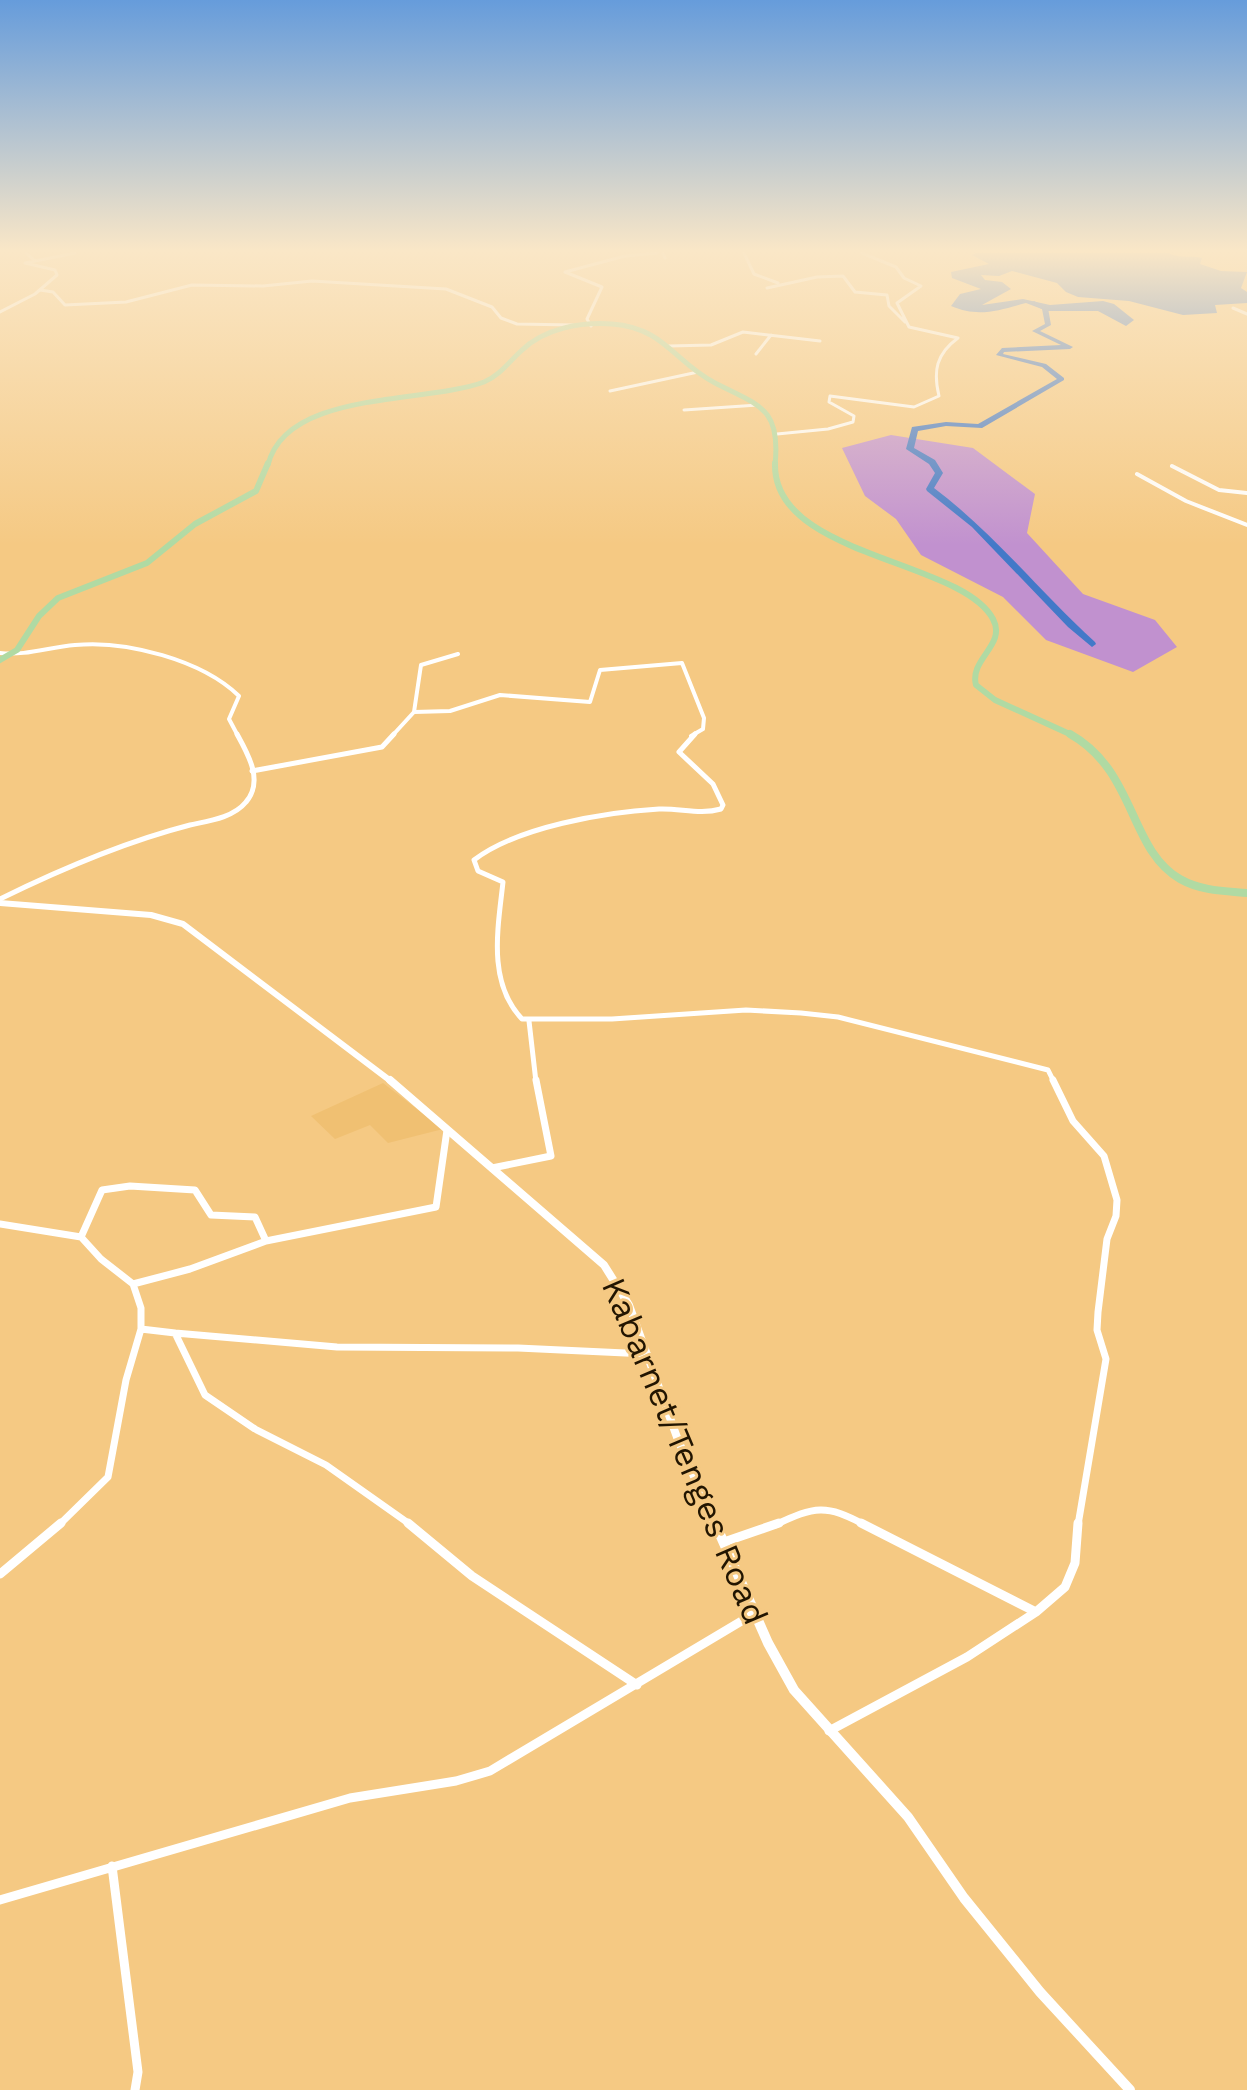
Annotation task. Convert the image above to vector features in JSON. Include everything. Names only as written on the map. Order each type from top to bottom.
[{"type":"main road","points":[[0,660],[4,654],[17,650],[39,616],[58,598],[147,563],[195,524],[256,491],[263,484],[273,447],[304,422],[339,410],[483,382],[500,373],[522,351]]},
{"type":"main road","points":[[674,351],[698,372],[758,405],[770,416],[777,434],[773,475],[777,487],[795,510],[832,534],[974,599],[997,625],[992,647],[973,676],[979,690],[996,701],[1062,726],[1095,749],[1112,768],[1136,826],[1162,866],[1205,888],[1247,893]]},
{"type":"street","points":[[756,354],[759,351]]},
{"type":"street","points":[[777,434],[828,429],[853,422],[851,414],[829,402],[830,396],[849,396],[901,407],[938,398],[935,383],[941,351]]},
{"type":"street","points":[[610,391],[698,372]]},
{"type":"street","points":[[684,410],[758,405]]},
{"type":"street","points":[[1172,466],[1219,490],[1247,493]]},
{"type":"street","points":[[1137,474],[1186,501],[1247,522]]},
{"type":"street","points":[[0,901],[120,846],[228,814],[243,806],[252,793],[248,751],[229,719],[239,696],[234,690],[209,676],[158,656],[89,644],[4,654]]},
{"type":"street","points":[[252,771],[377,749],[414,712],[421,665],[458,654]]},
{"type":"street","points":[[414,712],[450,711],[500,695],[590,702],[600,670],[682,663],[704,718],[703,729],[689,737],[679,752],[713,784],[723,805],[721,809],[662,809],[587,819],[490,848],[474,860],[473,866],[482,875],[503,882],[498,946],[501,980],[512,1010],[529,1021],[746,1010],[810,1013],[849,1019],[1048,1070],[1073,1121],[1104,1156],[1117,1200],[1116,1216],[1107,1239],[1098,1312],[1097,1330],[1106,1359],[1079,1506],[1078,1552],[1065,1587],[1036,1612],[967,1657],[829,1731]]},
{"type":"street","name":"Kabarnet/Tenges Road","points":[[0,901],[151,915],[183,924],[316,1020],[604,1265],[629,1305],[678,1440],[755,1613],[794,1690],[908,1817],[964,1898],[1040,1992],[1130,2090]]},
{"type":"street","points":[[492,1168],[551,1156],[532,1062],[529,1021]]},
{"type":"street","points":[[133,1284],[190,1269],[266,1241],[436,1207],[439,1203],[447,1130]]},
{"type":"street","points":[[81,1237],[102,1190],[130,1186],[195,1190],[211,1215],[255,1217],[266,1241]]},
{"type":"street","points":[[0,1224],[81,1237],[133,1284],[141,1308],[141,1329],[126,1380],[108,1477],[80,1507],[0,1574]]},
{"type":"street","points":[[141,1329],[337,1347],[518,1348],[647,1354]]},
{"type":"street","points":[[175,1333],[205,1395],[255,1429],[326,1465],[419,1530],[472,1576],[637,1685]]},
{"type":"street","points":[[723,1542],[758,1534],[807,1509],[835,1509],[1036,1612]]},
{"type":"street","points":[[0,1900],[350,1798],[395,1788],[471,1778],[500,1766],[755,1613]]},
{"type":"street","points":[[112,1866],[120,1949],[136,2045],[138,2072],[135,2090]]},
{"type":"shaded area","points":[[891,435],[973,448],[1035,494],[1027,533],[1083,594],[1155,620],[1177,647],[1133,672],[1046,640],[1003,597],[921,555],[896,519],[865,496],[842,448]]},
{"type":"shaded area","points":[[383,1083],[443,1129],[388,1143],[370,1125],[335,1139],[311,1116]]},
{"type":"waterway","points":[[1002,351],[999,355],[1044,365],[1062,379],[979,426],[946,424],[915,429],[910,449],[932,462],[939,473],[930,489],[975,525],[1092,644]]}]
